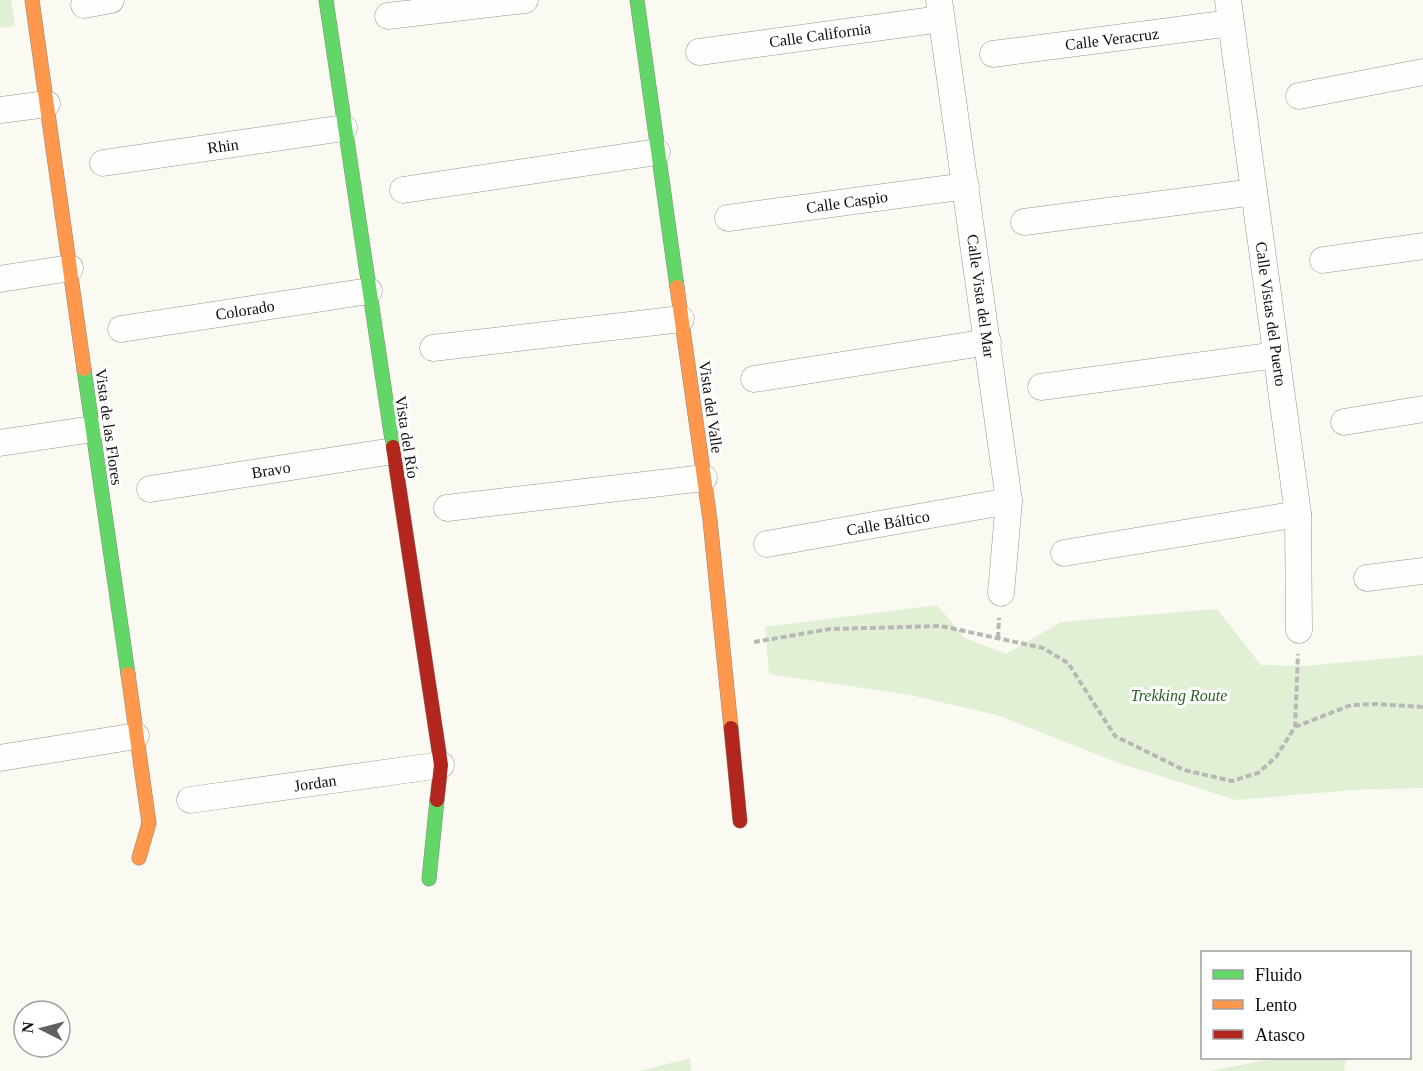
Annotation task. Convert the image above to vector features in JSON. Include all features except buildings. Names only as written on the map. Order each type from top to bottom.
[{"type":"street","name":"Vista de las Flores","points":[[32,0],[149,823],[139,858]]},
{"type":"street","points":[[84,5],[111,0]]},
{"type":"street","name":"Vista del Río","points":[[326,0],[441,765],[429,879]]},
{"type":"street","points":[[388,16],[525,0]]},
{"type":"street","name":"Vista del Valle","points":[[638,0],[657,153],[704,478],[724,647],[740,821]]},
{"type":"street","name":"Calle California","points":[[699,52],[940,9]]},
{"type":"street","name":"Calle Vista del Mar","points":[[940,9],[1009,501],[1001,593]]},
{"type":"street","name":"Calle Veracruz","points":[[993,54],[1229,11]]},
{"type":"street","name":"Calle Vistas del Puerto","points":[[1229,11],[1298,514],[1299,630]]},
{"type":"street","points":[[1299,96],[1423,72]]},
{"type":"street","points":[[0,110],[47,104]]},
{"type":"street","name":"Rhin","points":[[103,163],[344,128]]},
{"type":"street","points":[[403,190],[657,153]]},
{"type":"street","name":"Calle Caspio","points":[[728,218],[966,186]]},
{"type":"street","points":[[1024,222],[1254,192]]},
{"type":"street","points":[[1323,260],[1423,246]]},
{"type":"street","points":[[0,279],[70,268]]},
{"type":"street","name":"Colorado","points":[[121,329],[369,291]]},
{"type":"street","points":[[433,348],[681,320]]},
{"type":"street","points":[[754,378],[988,342]]},
{"type":"street","points":[[1041,387],[1276,355]]},
{"type":"street","points":[[1344,422],[1423,409]]},
{"type":"street","points":[[0,443],[93,429]]},
{"type":"street","name":"Bravo","points":[[150,489],[393,451]]},
{"type":"street","points":[[447,508],[704,478]]},
{"type":"street","name":"Calle Báltico","points":[[767,544],[1009,501]]},
{"type":"street","points":[[1064,553],[1298,514]]},
{"type":"street","points":[[1367,578],[1423,571]]},
{"type":"street","points":[[0,758],[136,736]]},
{"type":"street","name":"Jordan","points":[[190,800],[441,765]]},
{"type":"path","points":[[724,647],[830,628],[941,626],[1043,648],[1068,663],[1115,736],[1184,770],[1232,781],[1258,773],[1276,757],[1295,727],[1299,630]]},
{"type":"path","points":[[1295,727],[1351,705],[1423,707]]},
{"type":"green space","points":[[0,0],[11,0],[15,26],[0,28]]},
{"type":"green space","name":"Trekking Route","points":[[937,605],[965,638],[1006,654],[1061,622],[1217,609],[1261,665],[1305,666],[1423,655],[1423,788],[1354,790],[1236,800],[1119,763],[997,715],[910,695],[769,674],[765,627]]},
{"type":"green space","points":[[690,1058],[691,1071],[640,1071]]},
{"type":"green space","points":[[1272,1059],[1346,1059],[1344,1071],[1210,1071]]},
{"type":"traffic: fast","points":[[326,0],[393,447]]},
{"type":"traffic: fast","points":[[637,0],[677,287]]},
{"type":"traffic: fast","points":[[84,369],[128,674]]},
{"type":"traffic: fast","points":[[429,879],[437,800]]},
{"type":"traffic: slow","points":[[32,0],[84,369]]},
{"type":"traffic: slow","points":[[677,287],[710,520],[731,728]]},
{"type":"traffic: slow","points":[[128,674],[149,823],[139,858]]},
{"type":"traffic: jam","points":[[393,447],[441,765],[437,800]]},
{"type":"traffic: jam","points":[[731,728],[740,821]]}]
